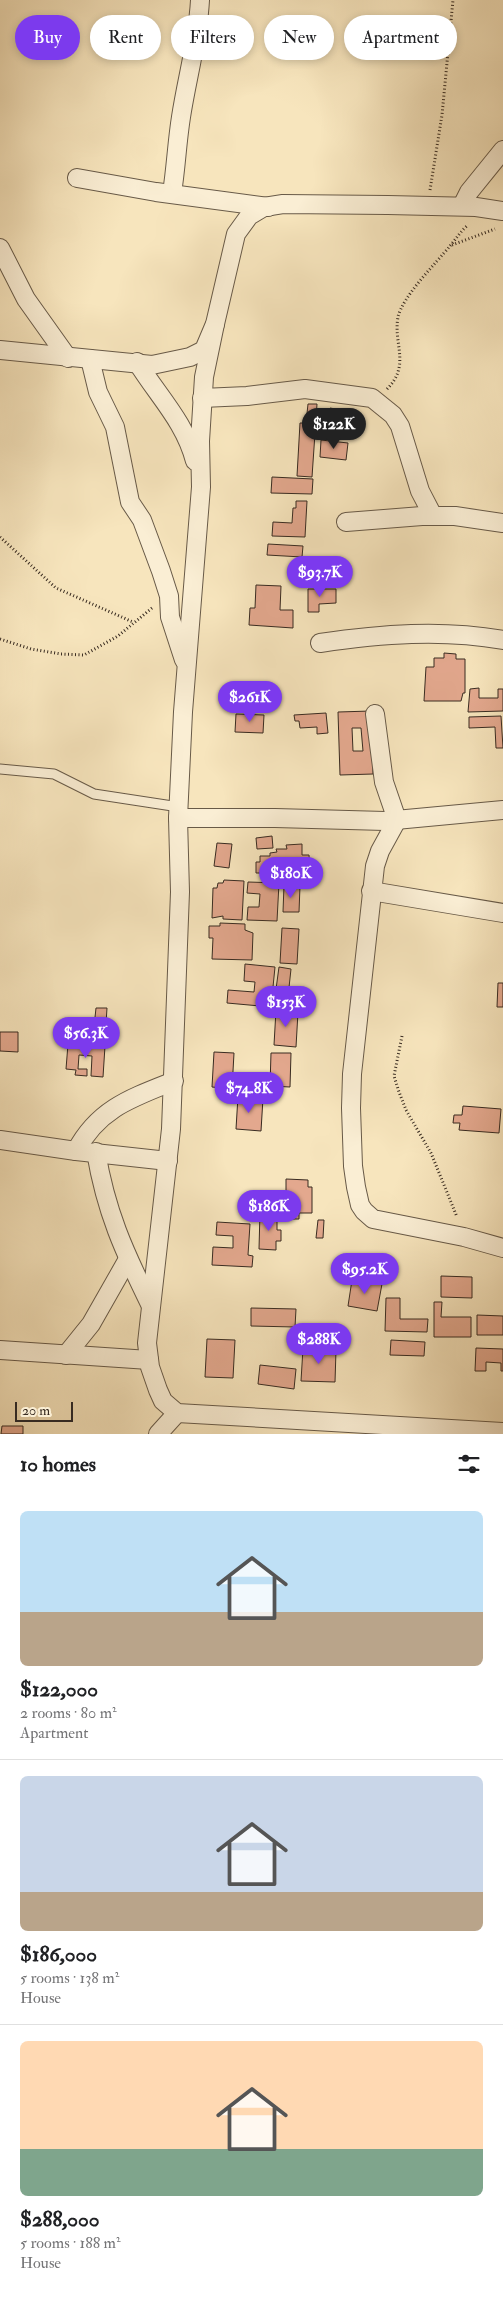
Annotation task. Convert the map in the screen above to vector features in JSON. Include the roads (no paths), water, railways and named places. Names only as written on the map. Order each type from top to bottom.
[{"type":"street","points":[[172,193],[180,118],[193,58],[200,0]]},
{"type":"street","points":[[462,206],[469,192],[503,150]]},
{"type":"street","points":[[77,178],[268,207]]},
{"type":"street","points":[[497,215],[462,206],[283,204],[268,207],[249,216],[236,234],[204,377],[202,398],[201,481],[186,668],[178,813],[180,892],[174,1081],[168,1160],[147,1343],[150,1367],[163,1401],[177,1413],[349,1428],[503,1432]]},
{"type":"street","points":[[0,248],[26,299],[68,358]]},
{"type":"street","points":[[0,350],[68,358],[137,362],[152,365],[190,357],[204,350],[215,324]]},
{"type":"street","points":[[90,359],[98,392],[116,427],[130,502],[142,520],[169,596],[170,617],[186,668]]},
{"type":"street","points":[[137,362],[152,386],[183,427],[201,481]]},
{"type":"street","points":[[202,398],[247,396],[305,389],[372,398],[393,415],[400,426],[420,491],[433,516]]},
{"type":"street","points":[[346,522],[433,516],[503,523]]},
{"type":"street","points":[[320,643],[374,635],[425,634],[472,634],[503,640]]},
{"type":"street","points":[[375,714],[384,782],[397,820],[380,851],[371,890],[352,1074],[353,1166],[360,1205],[373,1218],[464,1237],[503,1248]]},
{"type":"street","points":[[178,813],[397,820],[503,810]]},
{"type":"street","points":[[371,890],[503,913]]},
{"type":"street","points":[[76,1151],[85,1132],[107,1111],[134,1096],[174,1081]]},
{"type":"street","points":[[0,1140],[76,1151],[168,1160]]},
{"type":"street","points":[[96,1152],[102,1187],[118,1239],[150,1304]]},
{"type":"street","points":[[66,1355],[91,1324],[128,1259]]},
{"type":"street","points":[[0,1350],[149,1360]]},
{"type":"street","points":[[158,1434],[177,1413]]},
{"type":"lane","points":[[0,769],[54,774],[94,794],[178,813]]}]
